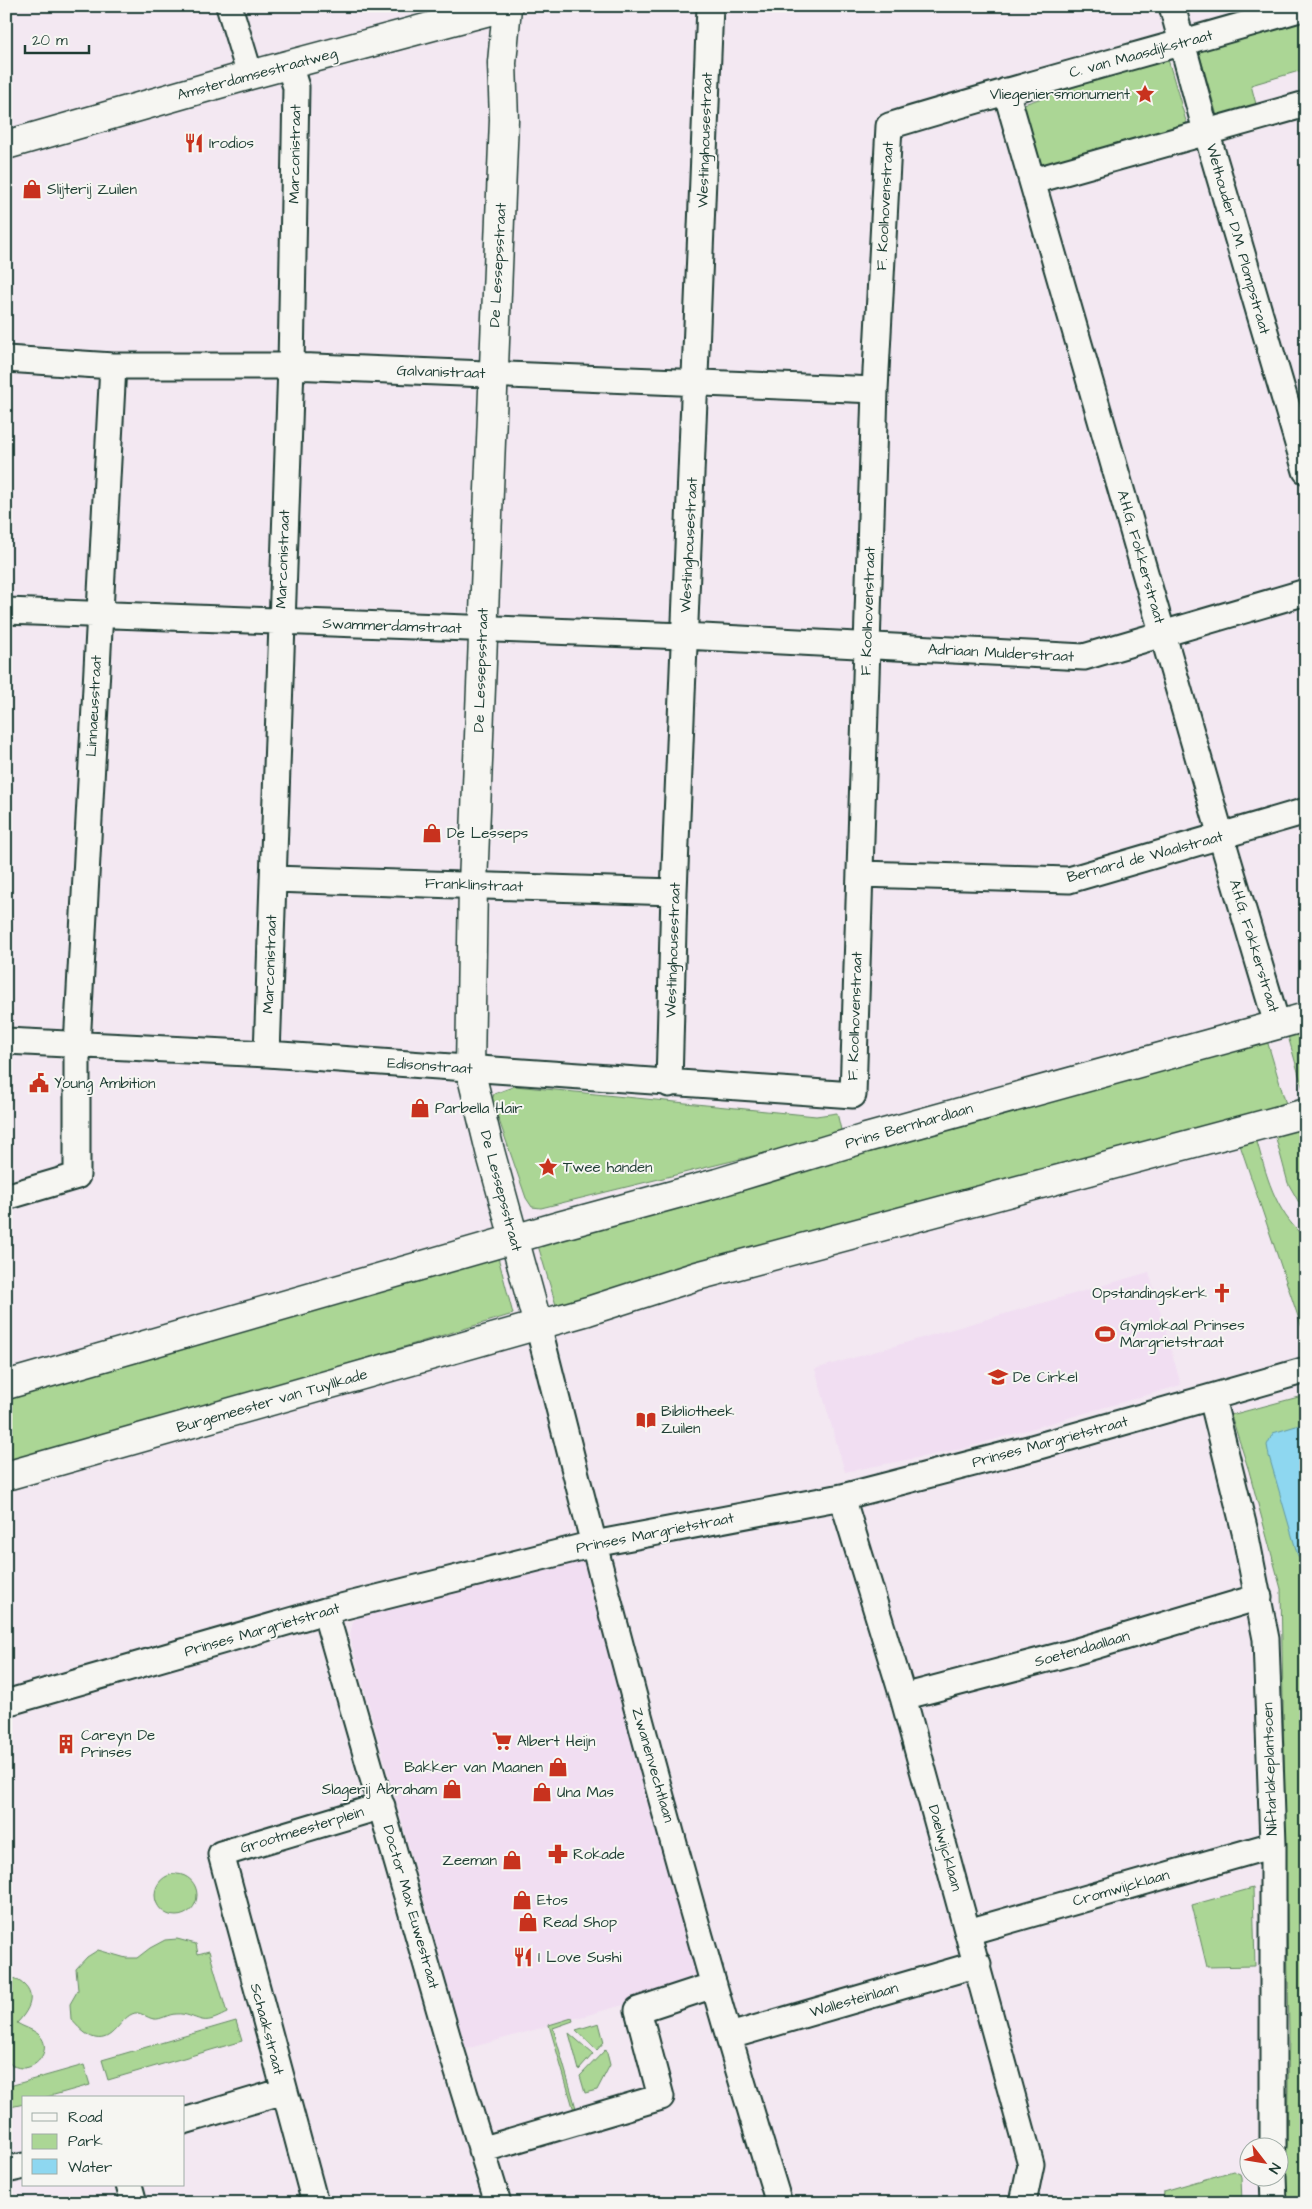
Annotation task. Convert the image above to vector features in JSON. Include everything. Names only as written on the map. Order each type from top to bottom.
[{"type":"street","points":[[229,6],[250,76]]},
{"type":"street","name":"Amsterdamsestraatweg","points":[[6,144],[507,6]]},
{"type":"street","name":"De Lessepsstraat","points":[[507,6],[502,62],[504,120],[473,884],[470,1069],[538,1325]]},
{"type":"street","name":"Westinghousestraat","points":[[669,1084],[674,892],[710,6]]},
{"type":"street","name":"Wethouder D.M. Plompstraat","points":[[1172,6],[1206,132],[1306,471]]},
{"type":"street","name":"C. van Maasdijkstraat","points":[[889,126],[1006,90],[1182,43],[1306,6]]},
{"type":"street","name":"Marconistraat","points":[[267,1054],[291,366],[296,87],[289,65]]},
{"type":"street","name":"A.H.G. Fokkerstraat","points":[[1006,90],[1220,836],[1277,1024]]},
{"type":"street","points":[[1033,181],[1306,104]]},
{"type":"street","name":"F. Koolhovenstraat","points":[[852,1096],[875,390],[889,126]]},
{"type":"street","name":"Galvanistraat","points":[[6,359],[113,366],[291,366],[875,390]]},
{"type":"street","name":"Linnaeusstraat","points":[[6,1197],[77,1176],[77,1046],[98,615],[113,366]]},
{"type":"street","name":"Adriaan Mulderstraat","points":[[867,647],[1084,657],[1306,592]]},
{"type":"street","name":"Swammerdamstraat","points":[[6,611],[684,636],[867,647]]},
{"type":"street","name":"Bernard de Waalstraat","points":[[860,874],[1069,880],[1306,811]]},
{"type":"street","name":"Franklinstraat","points":[[273,879],[674,892]]},
{"type":"street","name":"Prins Bernhardlaan","points":[[514,1239],[717,1183],[866,1138],[1306,1017]]},
{"type":"street","name":"Edisonstraat","points":[[6,1041],[267,1054],[852,1096]]},
{"type":"street","points":[[538,1325],[697,1276],[1306,1113]]},
{"type":"street","points":[[6,1385],[514,1239]]},
{"type":"street","name":"Burgemeester van Tuyllkade","points":[[6,1476],[538,1325]]},
{"type":"street","name":"Zwanenvechtlaan","points":[[538,1325],[641,1724],[714,1986],[779,2203]]},
{"type":"street","name":"Prinses Margrietstraat","points":[[6,1703],[325,1611],[594,1544],[842,1497],[1032,1448],[1306,1370]]},
{"type":"street","name":"Niftarlakeplantsoen","points":[[1212,1398],[1259,1597],[1266,1639],[1272,1845],[1273,2136]]},
{"type":"street","name":"Daelwijcklaan","points":[[842,1497],[903,1697],[978,1964],[1031,2164],[1023,2203]]},
{"type":"street","name":"Soetendaallaan","points":[[903,1697],[1074,1652],[1259,1597]]},
{"type":"street","name":"Doctor Max Euwestraat","points":[[325,1611],[498,2203]]},
{"type":"street","name":"Grootmeesterplein","points":[[221,1854],[382,1806]]},
{"type":"street","name":"Cromwijcklaan","points":[[968,1932],[1272,1845]]},
{"type":"street","name":"Schaakstraat","points":[[221,1854],[315,2203]]},
{"type":"street","name":"Wallesteinlaan","points":[[730,2036],[978,1964]]},
{"type":"street","points":[[481,2150],[661,2097],[638,2010],[714,1986]]},
{"type":"street","points":[[185,2121],[284,2091]]},
{"type":"street","points":[[6,2170],[22,2166]]},
{"type":"street","points":[[130,2186],[134,2203]]},
{"type":"street","points":[[1273,2186],[1274,2203]]},
{"type":"shaded area","name":"De Cirkel","points":[[1149,1272],[1181,1385],[962,1449],[845,1472],[815,1369]]},
{"type":"shaded area","points":[[576,1556],[591,1566],[701,1977],[691,1986],[466,2049],[350,1634],[353,1622],[360,1612]]},
{"type":"green space","points":[[1306,19],[1306,69],[1251,85],[1257,108],[1218,119],[1198,49]]},
{"type":"green space","points":[[1167,56],[1188,128],[1041,169],[1021,105]]},
{"type":"green space","points":[[1306,1031],[1306,1100],[1288,1036]]},
{"type":"green space","points":[[1266,1037],[1288,1111],[556,1305],[536,1239]]},
{"type":"green space","points":[[515,1086],[816,1116],[837,1113],[842,1134],[541,1208],[532,1207],[526,1198],[492,1100],[494,1094]]},
{"type":"green space","points":[[1306,1125],[1306,1215],[1288,1183],[1274,1131]]},
{"type":"green space","points":[[1255,1135],[1268,1178],[1279,1204],[1295,1228],[1306,1239],[1306,1340],[1238,1139]]},
{"type":"green space","points":[[498,1257],[513,1314],[6,1467],[6,1392]]},
{"type":"green space","points":[[1306,1395],[1306,2203],[1286,2203],[1286,2186],[1290,2186],[1290,2136],[1287,2136],[1289,2031],[1281,1589],[1249,1471],[1231,1415]]},
{"type":"green space","points":[[176,1874],[191,1880],[197,1895],[191,1910],[176,1916],[161,1910],[155,1895],[161,1880]]},
{"type":"green space","points":[[1253,1888],[1255,1966],[1207,1967],[1192,1905]]},
{"type":"green space","points":[[177,1939],[196,1944],[198,1954],[209,1951],[227,2013],[205,2020],[180,2014],[154,2019],[135,2013],[127,2017],[107,2037],[101,2038],[88,2035],[71,2019],[70,2004],[78,1990],[76,1969],[87,1957],[98,1950],[126,1958],[137,1958],[165,1940]]},
{"type":"green space","points":[[6,1975],[22,1984],[30,1994],[28,2008],[17,2023],[36,2032],[43,2041],[42,2056],[31,2066],[23,2068],[14,2066],[6,2060]]},
{"type":"green space","points":[[572,2018],[573,2021],[553,2028],[576,2108],[595,2103],[597,2108],[575,2114],[549,2025]]},
{"type":"green space","points":[[236,2021],[242,2041],[108,2080],[102,2060]]},
{"type":"green space","points":[[599,2023],[604,2042],[597,2050],[576,2030]]},
{"type":"green space","points":[[569,2033],[593,2054],[579,2070]]},
{"type":"green space","points":[[606,2049],[610,2065],[597,2090],[585,2093],[580,2076]]},
{"type":"green space","points":[[84,2065],[90,2085],[50,2096],[22,2096],[22,2104],[6,2108],[6,2087]]},
{"type":"green space","points":[[1233,2171],[1240,2174],[1242,2203],[1163,2203],[1164,2191]]},
{"type":"water","points":[[1306,1423],[1306,1563],[1299,1558],[1297,1553],[1267,1445],[1273,1433]]},
{"type":"place","name":"Vliegeniersmonument","points":[[1145,94]]},
{"type":"place","name":"Irodios","points":[[194,143]]},
{"type":"place","name":"Slijterij Zuilen","points":[[32,189]]},
{"type":"place","name":"De Lesseps","points":[[432,833]]},
{"type":"place","name":"Young Ambition","points":[[39,1083]]},
{"type":"place","name":"Parbella Hair","points":[[420,1108]]},
{"type":"place","name":"Twee handen","points":[[548,1167]]},
{"type":"place","name":"Opstandingskerk","points":[[1222,1293]]},
{"type":"place","name":"Gymlokaal Prinses Margrietstraat","points":[[1105,1334]]},
{"type":"place","name":"De Cirkel","points":[[998,1377]]},
{"type":"place","name":"Bibliotheek Zuilen","points":[[646,1420]]},
{"type":"place","name":"Albert Heijn","points":[[502,1741]]},
{"type":"place","name":"Careyn De Prinses","points":[[66,1744]]},
{"type":"place","name":"Bakker van Maanen","points":[[558,1767]]},
{"type":"place","name":"Slagerij Abraham","points":[[452,1789]]},
{"type":"place","name":"Una Mas","points":[[542,1792]]},
{"type":"place","name":"Rokade","points":[[558,1854]]},
{"type":"place","name":"Zeeman","points":[[512,1860]]},
{"type":"place","name":"Etos","points":[[522,1900]]},
{"type":"place","name":"Read Shop","points":[[528,1922]]},
{"type":"place","name":"I Love Sushi","points":[[523,1957]]}]
